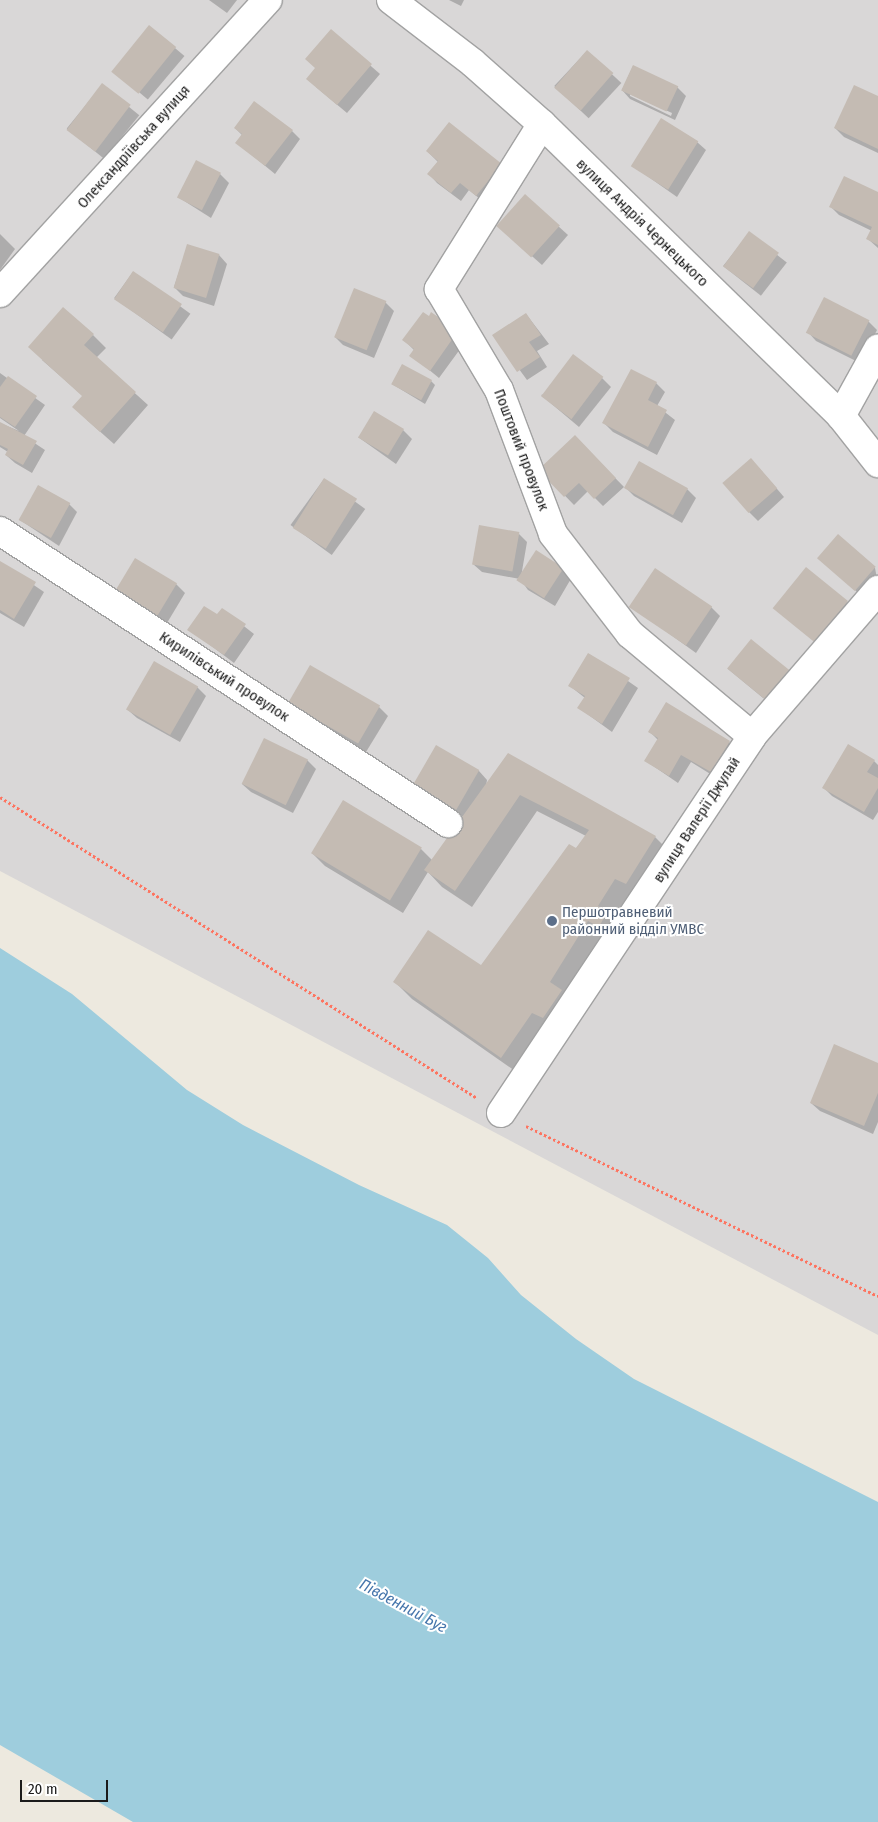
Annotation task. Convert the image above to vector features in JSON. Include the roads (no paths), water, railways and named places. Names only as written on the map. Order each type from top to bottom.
[{"type":"street","name":"Олександріївська вулиця","points":[[0,293],[268,0]]},
{"type":"street","name":"вулиця Андрія Чернецького","points":[[391,0],[473,63],[542,124],[841,416],[878,463]]},
{"type":"street","name":"Поштовий провулок","points":[[542,124],[439,289],[499,390],[553,534],[630,634],[752,736]]},
{"type":"street","points":[[841,416],[878,348]]},
{"type":"street","name":"Кирилівський провулок","points":[[0,531],[448,823]]},
{"type":"street","name":"вулиця Валерії Джулай","points":[[501,1113],[752,736],[878,590]]},
{"type":"water","name":"Південний Буг","points":[[0,948],[72,994],[187,1090],[243,1125],[359,1185],[447,1225],[488,1258],[521,1295],[576,1339],[634,1379],[878,1502],[878,1822],[133,1822],[0,1745]]},
{"type":"place","name":"Першотравневий районний відділ УМВС","points":[[552,921]]}]
